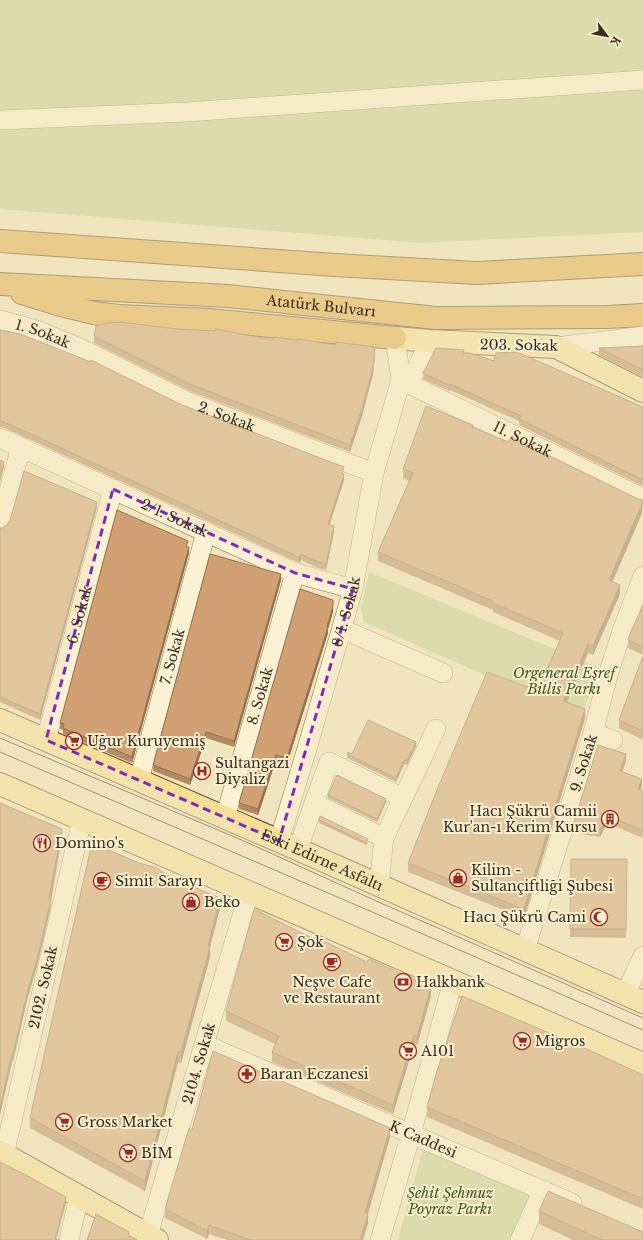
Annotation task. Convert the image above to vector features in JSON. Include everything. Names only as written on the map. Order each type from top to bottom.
[{"type":"highway","points":[[0,241],[477,273],[643,264]]},
{"type":"highway","points":[[0,285],[60,305],[94,313],[119,316],[209,320],[395,338]]},
{"type":"highway","name":"Atatürk Bulvarı","points":[[0,285],[228,296],[436,318],[607,317],[643,315]]},
{"type":"main road","name":"203. Sokak","points":[[395,338],[556,347]]},
{"type":"main road","points":[[556,347],[643,391]]},
{"type":"main road","name":"Eski Edirne Asfaltı","points":[[0,720],[637,998]]},
{"type":"main road","points":[[0,784],[643,1064]]},
{"type":"main road","points":[[2,1154],[153,1237]]},
{"type":"street","points":[[0,120],[186,112],[643,80]]},
{"type":"street","name":"1. Sokak","points":[[0,320],[37,330],[84,350]]},
{"type":"street","name":"203. Sokak","points":[[556,347],[643,336]]},
{"type":"street","name":"8/1. Sokak","points":[[288,845],[306,752],[353,589],[374,474],[401,380],[395,338]]},
{"type":"street","points":[[401,380],[416,372],[430,341]]},
{"type":"street","name":"2. Sokak","points":[[84,350],[186,401],[374,474]]},
{"type":"street","name":"11. Sokak","points":[[401,380],[643,498]]},
{"type":"street","name":"2/1. Sokak","points":[[0,438],[295,573],[353,589]]},
{"type":"street","points":[[0,523],[21,447]]},
{"type":"street","name":"6. Sokak","points":[[46,740],[113,489]]},
{"type":"street","name":"7. Sokak","points":[[139,780],[206,532]]},
{"type":"street","name":"8. Sokak","points":[[225,818],[295,573]]},
{"type":"street","name":"9. Sokak","points":[[525,950],[593,732],[608,675],[623,628],[643,576]]},
{"type":"street","points":[[342,629],[443,673]]},
{"type":"street","points":[[379,886],[384,838],[436,729]]},
{"type":"street","points":[[593,732],[613,740]]},
{"type":"street","points":[[288,845],[314,803],[329,762],[403,798]]},
{"type":"street","points":[[314,803],[384,838]]},
{"type":"street","name":"2102. Sokak","points":[[2,1154],[82,820]]},
{"type":"street","name":"2104. Sokak","points":[[153,1237],[204,1044],[249,892]]},
{"type":"street","points":[[637,998],[643,956]]},
{"type":"street","points":[[380,1240],[453,981]]},
{"type":"street","name":"K Caddesi","points":[[204,1044],[586,1208]]},
{"type":"street","points":[[520,1240],[543,1190]]},
{"type":"street","points":[[69,1240],[79,1196]]},
{"type":"highlighted area","points":[[113,489],[295,573],[353,589],[279,841],[46,740]]},
{"type":"green space","points":[[0,0],[643,0],[643,232],[421,243],[0,209]]},
{"type":"green space","name":"Orgeneral Eşref Bitlis Parkı","points":[[369,572],[600,668],[581,717],[364,622],[361,609]]},
{"type":"green space","name":"Şehit Şehmuz Poyraz Parkı","points":[[423,1148],[534,1195],[509,1240],[398,1240]]},
{"type":"building","points":[[120,322],[177,329],[215,331],[215,329],[273,340],[274,337],[336,345],[336,342],[375,347],[373,367],[362,409],[350,445],[190,384],[94,336],[96,326]]},
{"type":"building","points":[[0,330],[20,334],[91,362],[91,360],[182,405],[344,467],[342,473],[344,474],[328,524],[334,526],[326,564],[301,554],[299,557],[0,421]]},
{"type":"building","points":[[643,346],[643,370],[599,348]]},
{"type":"building","points":[[436,348],[464,350],[463,353],[470,353],[494,361],[496,353],[517,352],[643,407],[643,480],[519,419],[521,416],[423,373]]},
{"type":"building","points":[[426,406],[473,425],[472,427],[508,442],[511,437],[638,499],[643,500],[609,580],[620,585],[593,646],[588,644],[563,701],[585,709],[524,909],[408,863],[487,672],[538,691],[563,633],[493,603],[493,601],[378,552],[413,473],[403,469]]},
{"type":"building","points":[[0,460],[4,462],[0,476]]},
{"type":"building","points":[[24,471],[97,502],[40,714],[0,697],[0,528],[7,525],[10,520]]},
{"type":"building","points":[[117,510],[188,541],[186,547],[189,547],[132,757],[63,728],[64,724],[60,723]]},
{"type":"building","points":[[210,554],[281,574],[234,741],[206,732],[190,779],[153,765]]},
{"type":"building","points":[[300,589],[333,600],[333,606],[328,627],[287,758],[276,755],[258,809],[239,803]]},
{"type":"building","points":[[643,606],[643,647],[628,640]]},
{"type":"building","points":[[643,656],[643,731],[619,720]]},
{"type":"building","points":[[368,720],[416,742],[407,761],[404,760],[396,778],[347,754],[348,752],[352,754]]},
{"type":"building","points":[[598,745],[626,754],[620,771],[642,779],[638,789],[643,791],[643,830],[607,816],[600,830],[573,825]]},
{"type":"building","points":[[337,775],[386,799],[377,819],[328,795]]},
{"type":"building","points":[[0,803],[62,829],[49,899],[51,899],[0,1108]]},
{"type":"building","points":[[320,816],[368,839],[366,843],[319,820]]},
{"type":"building","points":[[92,843],[139,863],[157,868],[172,878],[220,898],[208,946],[210,947],[181,1052],[178,1052],[145,1181],[30,1118]]},
{"type":"building","name":"Hacı Şükrü Cami","points":[[571,859],[627,859],[626,929],[570,929]]},
{"type":"building","points":[[254,909],[314,939],[315,937],[367,962],[369,959],[431,987],[417,1036],[414,1035],[393,1105],[272,1052],[279,1036],[226,1011]]},
{"type":"building","points":[[462,996],[589,1050],[643,1075],[643,1199],[427,1107],[437,1071]]},
{"type":"building","points":[[213,1051],[390,1128],[365,1213],[368,1214],[360,1240],[250,1240],[209,1225],[207,1231],[165,1209],[189,1128],[192,1130]]},
{"type":"building","points":[[0,1162],[66,1197],[55,1239],[60,1240],[0,1240]]},
{"type":"building","points":[[548,1191],[643,1232],[643,1240],[602,1240],[539,1211]]},
{"type":"building","points":[[96,1214],[129,1232],[128,1235],[137,1240],[87,1240]]},
{"type":"tram line","points":[[0,738],[244,841],[374,900],[643,1018]]},
{"type":"tram line","points":[[0,752],[643,1030]]},
{"type":"place","name":"Uğur Kuruyemiş","points":[[74,741]]},
{"type":"place","name":"Sultangazi Diyaliz","points":[[202,771]]},
{"type":"place","name":"Hacı Şükrü Camii Kur'an-ı Kerim Kursu","points":[[610,819]]},
{"type":"place","name":"Domino's","points":[[42,843]]},
{"type":"place","name":"Kilim - Sultançiftliği Şubesi","points":[[458,878]]},
{"type":"place","name":"Simit Sarayı","points":[[102,881]]},
{"type":"place","name":"Beko","points":[[191,902]]},
{"type":"place","name":"Hacı Şükrü Cami","points":[[599,917]]},
{"type":"place","name":"Şok","points":[[284,942]]},
{"type":"place","name":"Neşve Cafe ve Restaurant","points":[[332,962]]},
{"type":"place","name":"Halkbank","points":[[403,982]]},
{"type":"place","name":"Migros","points":[[522,1041]]},
{"type":"place","name":"A101","points":[[408,1051]]},
{"type":"place","name":"Baran Eczanesi","points":[[247,1074]]},
{"type":"place","name":"Gross Market","points":[[64,1122]]},
{"type":"place","name":"BİM","points":[[128,1153]]}]
